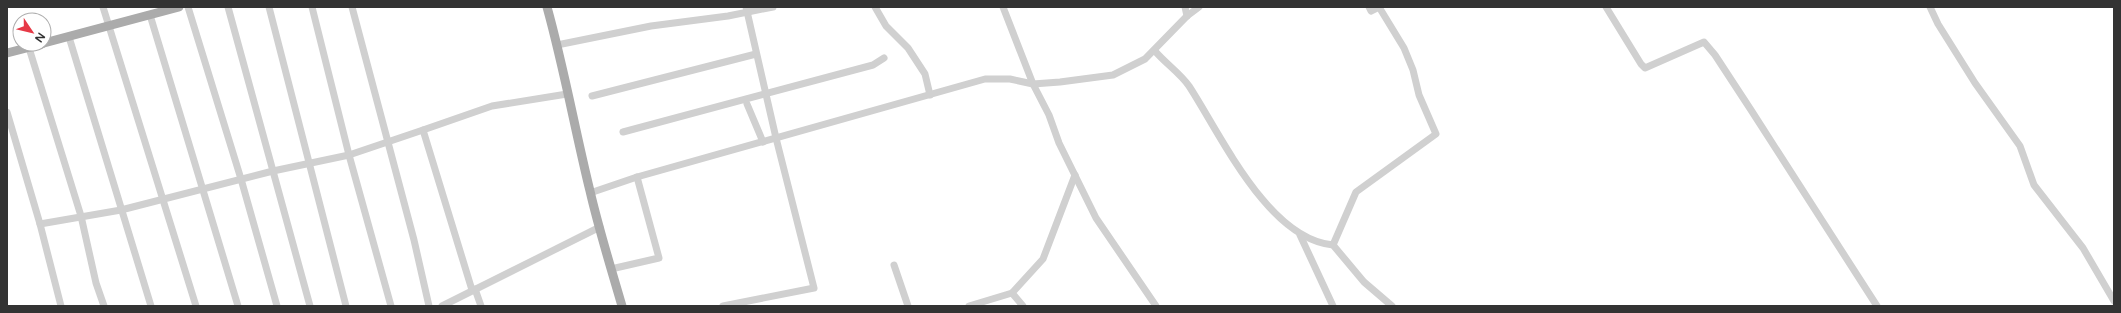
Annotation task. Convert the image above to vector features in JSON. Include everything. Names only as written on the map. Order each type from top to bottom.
[{"type":"main road","points":[[52,42],[179,7]]},
{"type":"main road","points":[[547,7],[590,193],[622,306]]},
{"type":"street","points":[[103,7],[164,199],[196,306]]},
{"type":"street","points":[[188,7],[242,179],[277,306]]},
{"type":"street","points":[[228,7],[310,306]]},
{"type":"street","points":[[268,7],[311,164],[346,306]]},
{"type":"street","points":[[312,7],[349,155],[390,306]]},
{"type":"street","points":[[352,7],[414,240],[429,306]]},
{"type":"street","points":[[557,45],[651,26],[772,7]]},
{"type":"street","points":[[875,7],[886,26],[908,48],[925,74],[930,95]]},
{"type":"street","points":[[1003,7],[1033,84],[1050,115],[1059,143],[1096,218],[1156,306]]},
{"type":"street","points":[[1185,7],[1188,16]]},
{"type":"street","points":[[590,193],[637,177],[985,79],[1010,79],[1033,84],[1113,75],[1130,68],[1155,51],[1188,16],[1199,7]]},
{"type":"street","points":[[1333,245],[1356,192],[1436,134],[1419,95],[1413,70],[1404,48],[1379,7],[1371,11],[1369,7]]},
{"type":"street","points":[[1606,7],[1640,64],[1645,68],[1704,42],[1715,55],[1877,306]]},
{"type":"street","points":[[1930,7],[1938,24],[1975,83],[2020,146],[2034,185],[2083,248],[2114,301]]},
{"type":"street","points":[[723,306],[814,288],[776,138],[746,10]]},
{"type":"street","points":[[150,15],[238,306]]},
{"type":"street","points":[[69,37],[120,210],[151,306]]},
{"type":"street","points":[[1155,51],[1188,84],[1242,175],[1278,215],[1300,235],[1316,242],[1333,245],[1364,282],[1392,306]]},
{"type":"street","points":[[30,52],[81,216],[96,283],[104,306]]},
{"type":"street","points":[[592,96],[756,54]]},
{"type":"street","points":[[623,132],[873,65],[884,58]]},
{"type":"street","points":[[40,224],[120,210],[242,179],[349,155],[492,106],[567,94]]},
{"type":"street","points":[[747,104],[763,142]]},
{"type":"street","points":[[7,112],[40,224],[61,306]]},
{"type":"street","points":[[423,130],[474,289],[481,306]]},
{"type":"street","points":[[969,306],[1012,293],[1043,258],[1075,175]]},
{"type":"street","points":[[611,269],[659,258],[637,177]]},
{"type":"street","points":[[442,306],[600,227]]},
{"type":"street","points":[[1300,235],[1333,306]]},
{"type":"street","points":[[894,265],[908,306]]},
{"type":"street","points":[[1012,293],[1023,306]]}]
